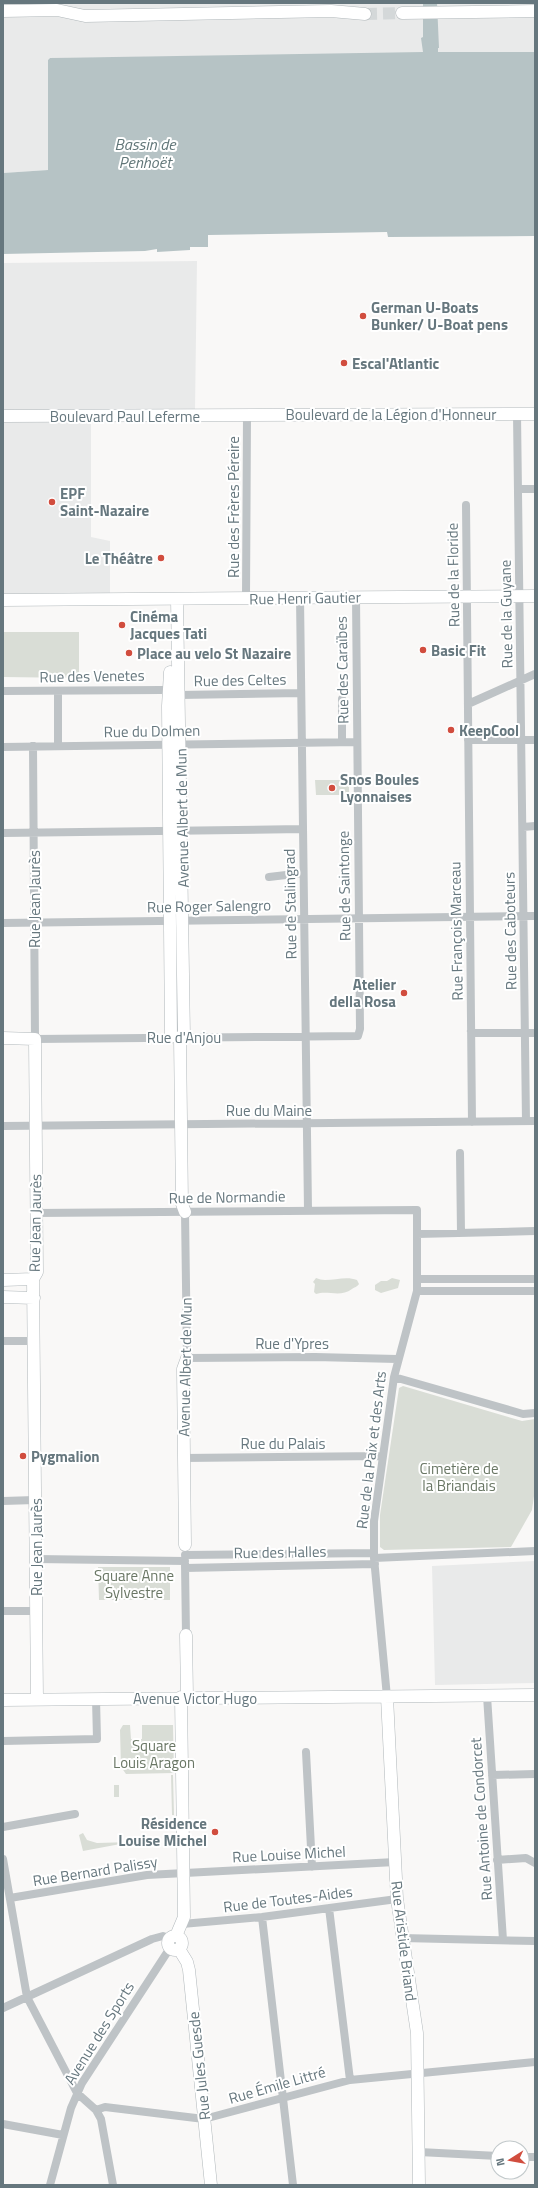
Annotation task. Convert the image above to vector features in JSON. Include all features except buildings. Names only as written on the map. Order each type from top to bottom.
[{"type":"street","points":[[402,13],[440,12],[458,7],[535,10]]},
{"type":"street","points":[[3,11],[57,10],[85,16],[331,11],[365,14]]},
{"type":"street","name":"Rue de la Guyane","points":[[517,414],[522,740]]},
{"type":"street","name":"Boulevard de la Légion d'Honneur","points":[[247,415],[535,414]]},
{"type":"street","name":"Boulevard Paul Leferme","points":[[3,416],[247,415]]},
{"type":"street","name":"Rue des Frères Péreire","points":[[246,598],[247,415]]},
{"type":"street","points":[[519,489],[535,488]]},
{"type":"street","name":"Rue de la Floride","points":[[466,505],[468,740]]},
{"type":"street","name":"Rue Henri Gautier","points":[[3,600],[535,596]]},
{"type":"street","name":"Rue des Caraïbes","points":[[356,597],[357,742]]},
{"type":"street","name":"Rue de Stalingrad","points":[[300,598],[308,1210]]},
{"type":"street","name":"Avenue Albert de Mun","points":[[173,599],[174,693],[181,745],[183,921],[179,1037]]},
{"type":"street","points":[[468,704],[535,674]]},
{"type":"street","name":"Rue des Venetes","points":[[3,691],[174,693]]},
{"type":"street","points":[[58,691],[58,746]]},
{"type":"street","name":"Rue des Celtes","points":[[174,693],[301,693]]},
{"type":"street","name":"Avenue Albert de Mun","points":[[174,693],[168,745],[170,921],[179,1037],[182,1204],[185,1212],[188,1358],[183,1369],[186,1634],[184,1697],[184,1917],[182,1924]]},
{"type":"street","points":[[342,699],[342,742]]},
{"type":"street","points":[[468,740],[535,740]]},
{"type":"street","name":"Rue François Marceau","points":[[468,740],[472,1122]]},
{"type":"street","name":"Rue des Caboteurs","points":[[522,740],[526,1121]]},
{"type":"street","name":"Rue du Dolmen","points":[[3,746],[302,744],[357,742]]},
{"type":"street","name":"Rue de Saintonge","points":[[357,742],[360,1029]]},
{"type":"street","name":"Rue Jean Jaurès","points":[[33,746],[36,1126],[34,1341],[37,1699]]},
{"type":"street","points":[[523,826],[535,826]]},
{"type":"street","points":[[3,833],[303,829]]},
{"type":"street","points":[[269,877],[303,873]]},
{"type":"street","name":"Rue Roger Salengro","points":[[3,923],[535,916]]},
{"type":"street","name":"Rue d'Anjou","points":[[3,1038],[179,1037],[306,1033],[358,1036],[360,1029]]},
{"type":"street","points":[[471,1031],[474,1033],[525,1030],[535,1033]]},
{"type":"street","name":"Rue du Maine","points":[[3,1126],[535,1121]]},
{"type":"street","points":[[460,1153],[461,1233]]},
{"type":"street","name":"Rue de Normandie","points":[[36,1213],[417,1210]]},
{"type":"street","name":"Rue de la Paix et des Arts","points":[[387,1697],[374,1558],[374,1520],[397,1359],[417,1291],[417,1210]]},
{"type":"street","points":[[417,1234],[535,1231]]},
{"type":"street","points":[[3,1280],[35,1276]]},
{"type":"street","points":[[418,1279],[535,1279]]},
{"type":"street","points":[[417,1291],[535,1291]]},
{"type":"street","points":[[3,1297],[34,1298]]},
{"type":"street","points":[[3,1342],[34,1341]]},
{"type":"street","name":"Rue d'Ypres","points":[[188,1358],[315,1357],[397,1359]]},
{"type":"street","points":[[394,1377],[523,1414],[535,1413]]},
{"type":"street","name":"Rue du Palais","points":[[184,1458],[382,1456]]},
{"type":"street","points":[[3,1501],[35,1500]]},
{"type":"street","name":"Rue des Halles","points":[[36,1559],[185,1557],[374,1558],[535,1551]]},
{"type":"street","name":"Rue des Halles","points":[[185,1557],[374,1558]]},
{"type":"street","points":[[3,1611],[36,1611]]},
{"type":"street","name":"Avenue Victor Hugo","points":[[3,1700],[184,1697],[535,1695]]},
{"type":"street","name":"Rue Antoine de Condorcet","points":[[487,1696],[502,1940]]},
{"type":"street","name":"Rue Aristide Briand","points":[[387,1697],[397,1899],[416,2033],[418,2073],[419,2185]]},
{"type":"street","points":[[3,1741],[97,1739],[96,1699]]},
{"type":"street","points":[[306,1752],[312,1867]]},
{"type":"street","points":[[492,1775],[535,1774]]},
{"type":"street","points":[[3,1827],[75,1814]]},
{"type":"street","points":[[497,1860],[526,1858],[535,1863]]},
{"type":"street","points":[[3,1859],[27,1997],[77,2093],[96,2110],[101,2119],[113,2185]]},
{"type":"street","name":"Rue Louise Michel","points":[[184,1874],[395,1862]]},
{"type":"street","name":"Rue Bernard Palissy","points":[[10,1898],[146,1875],[184,1874]]},
{"type":"street","name":"Rue de Toutes-Aides","points":[[182,1924],[262,1917],[397,1899]]},
{"type":"street","points":[[330,1908],[350,2080]]},
{"type":"street","points":[[262,1917],[293,2185]]},
{"type":"street","points":[[3,2008],[157,1938],[173,1943],[182,1924]]},
{"type":"street","points":[[402,1938],[535,1941]]},
{"type":"street","name":"Avenue des Sports","points":[[50,2185],[63,2135],[77,2093],[173,1943]]},
{"type":"street","name":"Rue Jules Guesde","points":[[173,1943],[187,1962],[189,1970],[211,2185]]},
{"type":"street","name":"Rue Émile Littré","points":[[96,2110],[105,2107],[204,2119],[350,2080],[535,2062]]},
{"type":"street","points":[[3,2124],[63,2135]]},
{"type":"street","points":[[419,2152],[490,2156]]},
{"type":"shaded area","points":[[3,3],[535,3],[535,52],[50,58],[48,60],[48,170],[3,173]]},
{"type":"shaded area","points":[[197,261],[195,410],[91,412],[91,537],[110,541],[110,594],[3,600],[3,263]]},
{"type":"shaded area","points":[[535,1561],[535,1683],[435,1685],[432,1566]]},
{"type":"green space","points":[[3,632],[79,632],[79,678],[3,677]]},
{"type":"green space","name":"Snos Boules Lyonnaises","points":[[315,780],[349,780],[349,795],[316,795]]},
{"type":"green space","points":[[316,1278],[322,1280],[345,1278],[353,1279],[357,1280],[359,1284],[348,1292],[316,1294],[314,1292],[315,1284],[313,1282]]},
{"type":"green space","points":[[392,1278],[400,1280],[398,1288],[381,1293],[375,1290],[375,1285],[381,1281],[387,1281]]},
{"type":"green space","name":"Cimetière de la Briandais","points":[[403,1386],[522,1421],[535,1419],[535,1489],[532,1510],[511,1547],[384,1550],[380,1547],[380,1515],[399,1388]]},
{"type":"green space","name":"Square Anne Sylvestre","points":[[98,1567],[170,1567],[170,1600],[99,1600]]},
{"type":"green space","name":"Square Louis Aragon","points":[[123,1725],[130,1725],[131,1739],[142,1739],[142,1725],[173,1725],[174,1773],[126,1774],[121,1767],[120,1730]]},
{"type":"green space","points":[[171,1775],[173,1775],[174,1815],[172,1815]]},
{"type":"green space","points":[[114,1785],[119,1785],[119,1797],[114,1797]]},
{"type":"green space","points":[[83,1833],[87,1840],[97,1843],[131,1842],[83,1851],[79,1835]]},
{"type":"water","name":"Bassin de Penhoët","points":[[423,3],[437,3],[438,52],[535,52],[535,236],[388,237],[387,232],[208,235],[208,247],[190,247],[190,250],[157,252],[157,249],[145,251],[3,254],[3,173],[48,170],[48,60],[50,58],[423,52],[421,38],[423,37]]},
{"type":"tunnel","points":[[365,14],[402,13]]},
{"type":"place","name":"German U-Boats Bunker/ U-Boat pens","points":[[363,316]]},
{"type":"place","name":"Escal'Atlantic","points":[[344,363]]},
{"type":"place","name":"EPF Saint-Nazaire","points":[[52,502]]},
{"type":"place","name":"Le Théâtre","points":[[161,558]]},
{"type":"place","name":"Cinéma Jacques Tati","points":[[122,625]]},
{"type":"place","name":"Basic Fit","points":[[423,650]]},
{"type":"place","name":"Place au velo St Nazaire","points":[[129,653]]},
{"type":"place","name":"KeepCool","points":[[451,730]]},
{"type":"place","name":"Snos Boules Lyonnaises","points":[[332,788]]},
{"type":"place","name":"Atelier della Rosa","points":[[404,993]]},
{"type":"place","name":"Pygmalion","points":[[23,1456]]},
{"type":"place","name":"Résidence Louise Michel","points":[[215,1832]]}]
